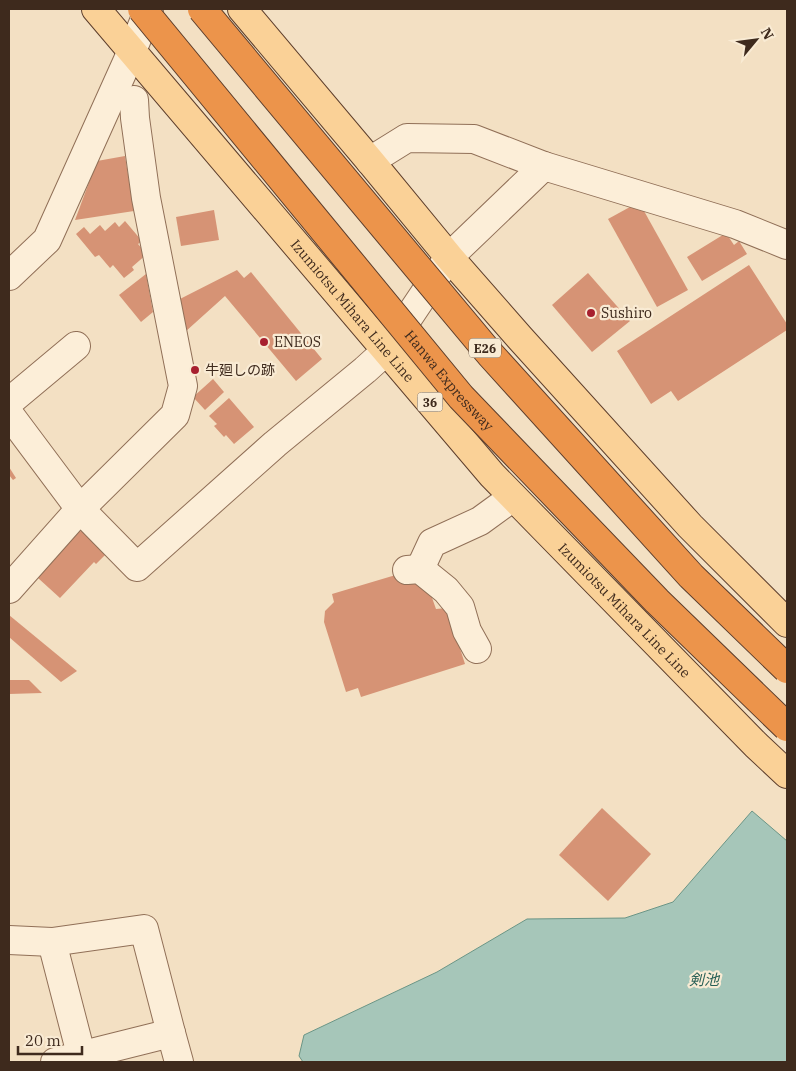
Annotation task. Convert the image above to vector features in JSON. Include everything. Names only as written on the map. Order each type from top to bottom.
[{"type":"highway","name":"Hanwa Expressway","points":[[142,9],[461,397],[657,601],[787,727]]},
{"type":"highway","name":"E26","points":[[202,9],[490,354],[691,576],[787,668]]},
{"type":"main road","name":"Izumiotsu Mihara Line Line","points":[[96,9],[492,475],[756,745],[787,774]]},
{"type":"main road","points":[[242,9],[449,257],[520,338],[690,526],[787,623]]},
{"type":"street","points":[[9,276],[48,240],[149,9]]},
{"type":"street","points":[[9,589],[80,509],[175,415],[184,386],[146,198],[134,100]]},
{"type":"street","points":[[370,161],[406,138],[474,139],[544,166],[735,224],[787,245]]},
{"type":"street","points":[[9,414],[80,509],[137,567],[275,444],[365,370],[386,350],[449,257],[544,166]]},
{"type":"street","points":[[9,402],[76,346]]},
{"type":"street","points":[[477,649],[467,631],[460,607],[446,590],[414,569],[432,543],[480,522],[513,496]]},
{"type":"street","points":[[9,940],[52,942],[144,929],[180,1062]]},
{"type":"street","points":[[52,942],[82,1059]]},
{"type":"street","points":[[55,1062],[82,1059],[171,1034]]},
{"type":"water","name":"剣池","points":[[752,811],[787,841],[787,1062],[303,1062],[299,1056],[304,1035],[437,972],[527,919],[625,918],[673,902]]},
{"type":"building","points":[[125,156],[134,211],[75,220],[97,161]]},
{"type":"building","points":[[639,202],[688,290],[657,307],[608,219]]},
{"type":"building","points":[[214,210],[219,240],[181,246],[176,217]]},
{"type":"building","points":[[125,221],[142,241],[138,244],[147,254],[132,267],[134,270],[124,278],[113,265],[110,268],[99,255],[95,257],[76,234],[84,227],[90,234],[100,225],[105,231],[115,222],[119,227]]},
{"type":"building","points":[[726,233],[734,245],[739,241],[747,254],[702,281],[687,257]]},
{"type":"building","points":[[749,265],[787,324],[787,330],[678,401],[671,391],[651,404],[617,351]]},
{"type":"building","points":[[237,270],[244,278],[251,272],[322,359],[296,381],[225,296],[185,332],[176,301]]},
{"type":"building","name":"Sushiro","points":[[588,273],[630,321],[592,352],[552,305]]},
{"type":"building","points":[[146,274],[153,312],[141,322],[119,295]]},
{"type":"building","points":[[213,379],[224,392],[205,410],[193,397]]},
{"type":"building","points":[[229,398],[254,427],[234,444],[214,426],[217,424],[209,416]]},
{"type":"building","points":[[9,467],[16,478],[13,480],[9,475]]},
{"type":"building","points":[[83,531],[106,554],[96,564],[94,562],[60,598],[38,578],[41,574],[38,571],[73,532]]},
{"type":"building","points":[[399,574],[417,577],[430,592],[436,609],[447,608],[465,664],[361,697],[358,688],[346,692],[324,622],[325,611],[334,602],[332,594]]},
{"type":"building","points":[[9,615],[77,671],[61,682],[9,637]]},
{"type":"building","points":[[9,680],[29,680],[42,693],[9,694]]},
{"type":"building","points":[[602,808],[651,854],[608,901],[559,855]]},
{"type":"place","name":"Sushiro","points":[[591,313]]},
{"type":"place","name":"ENEOS","points":[[264,342]]},
{"type":"place","name":"牛廻しの跡","points":[[195,370]]}]
